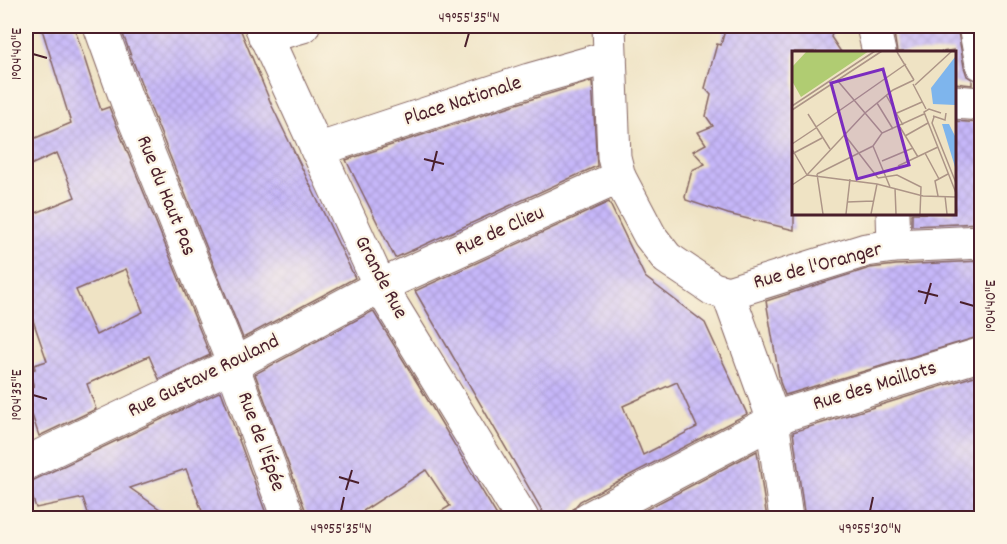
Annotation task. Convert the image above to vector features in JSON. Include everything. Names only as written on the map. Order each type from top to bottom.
[{"type":"street","name":"Rue du Haut Pas","points":[[100,26],[127,101],[229,352],[238,362]]},
{"type":"street","points":[[263,31],[303,26]]},
{"type":"street","points":[[873,26],[879,51]]},
{"type":"street","points":[[975,26],[981,64]]},
{"type":"street","name":"Grande Rue","points":[[263,31],[380,286],[522,519]]},
{"type":"street","points":[[609,41],[614,157],[619,177],[650,236],[667,258],[713,289],[728,293],[772,415],[770,424],[774,434],[786,519]]},
{"type":"street","name":"Place Nationale","points":[[317,150],[518,84],[609,41]]},
{"type":"street","points":[[956,102],[981,104]]},
{"type":"street","name":"Rue de Clieu","points":[[380,286],[619,177]]},
{"type":"street","points":[[893,214],[894,246]]},
{"type":"street","name":"Rue de l'Oranger","points":[[728,293],[866,250],[894,246],[981,242]]},
{"type":"street","name":"Rue Gustave Rouland","points":[[26,463],[238,362],[380,286]]},
{"type":"street","name":"Rue des Maillots","points":[[589,519],[788,414],[981,354]]},
{"type":"street","name":"Rue de l'Épée","points":[[238,362],[288,519]]},
{"type":"building","points":[[41,26],[74,26],[101,110],[109,107],[210,355],[159,379],[149,356],[87,384],[96,409],[39,436],[26,397],[26,390],[34,387],[29,371],[35,369],[34,365],[47,361],[29,309],[26,311],[26,217],[75,197],[57,153],[26,167],[26,142],[71,123]],"holes":[[[126,269],[143,312],[96,335],[76,290]]]},
{"type":"building","points":[[120,26],[239,26],[272,106],[355,278],[243,338]]},
{"type":"building","points":[[726,26],[834,26],[831,37],[840,51],[792,51],[792,214],[794,214],[794,230],[728,214],[686,200],[692,170],[705,164],[693,151],[706,144],[698,132],[713,126],[706,116],[711,95],[705,88],[717,44],[721,45]]},
{"type":"building","points":[[893,26],[957,26],[964,67],[967,76],[972,79],[972,85],[956,83],[956,51],[954,50],[897,51]]},
{"type":"building","points":[[592,81],[597,166],[395,258],[346,160]]},
{"type":"building","points":[[956,121],[981,123],[981,223],[912,226],[912,214],[956,214]]},
{"type":"building","points":[[609,202],[645,277],[705,323],[747,414],[580,501],[573,509],[570,519],[547,519],[415,291]],"holes":[[[677,382],[697,427],[643,455],[623,406]]]},
{"type":"building","points":[[981,261],[981,336],[785,395],[780,382],[766,301],[870,268]]},
{"type":"building","points":[[373,311],[499,519],[428,519],[450,506],[426,470],[363,511],[367,519],[306,519],[306,512],[255,374]]},
{"type":"building","points":[[981,374],[981,519],[805,519],[793,432]]},
{"type":"building","points":[[221,391],[268,519],[205,519],[186,469],[130,488],[174,519],[90,519],[83,498],[36,508],[27,481],[34,480]]},
{"type":"building","points":[[757,451],[767,519],[628,519]]}]
